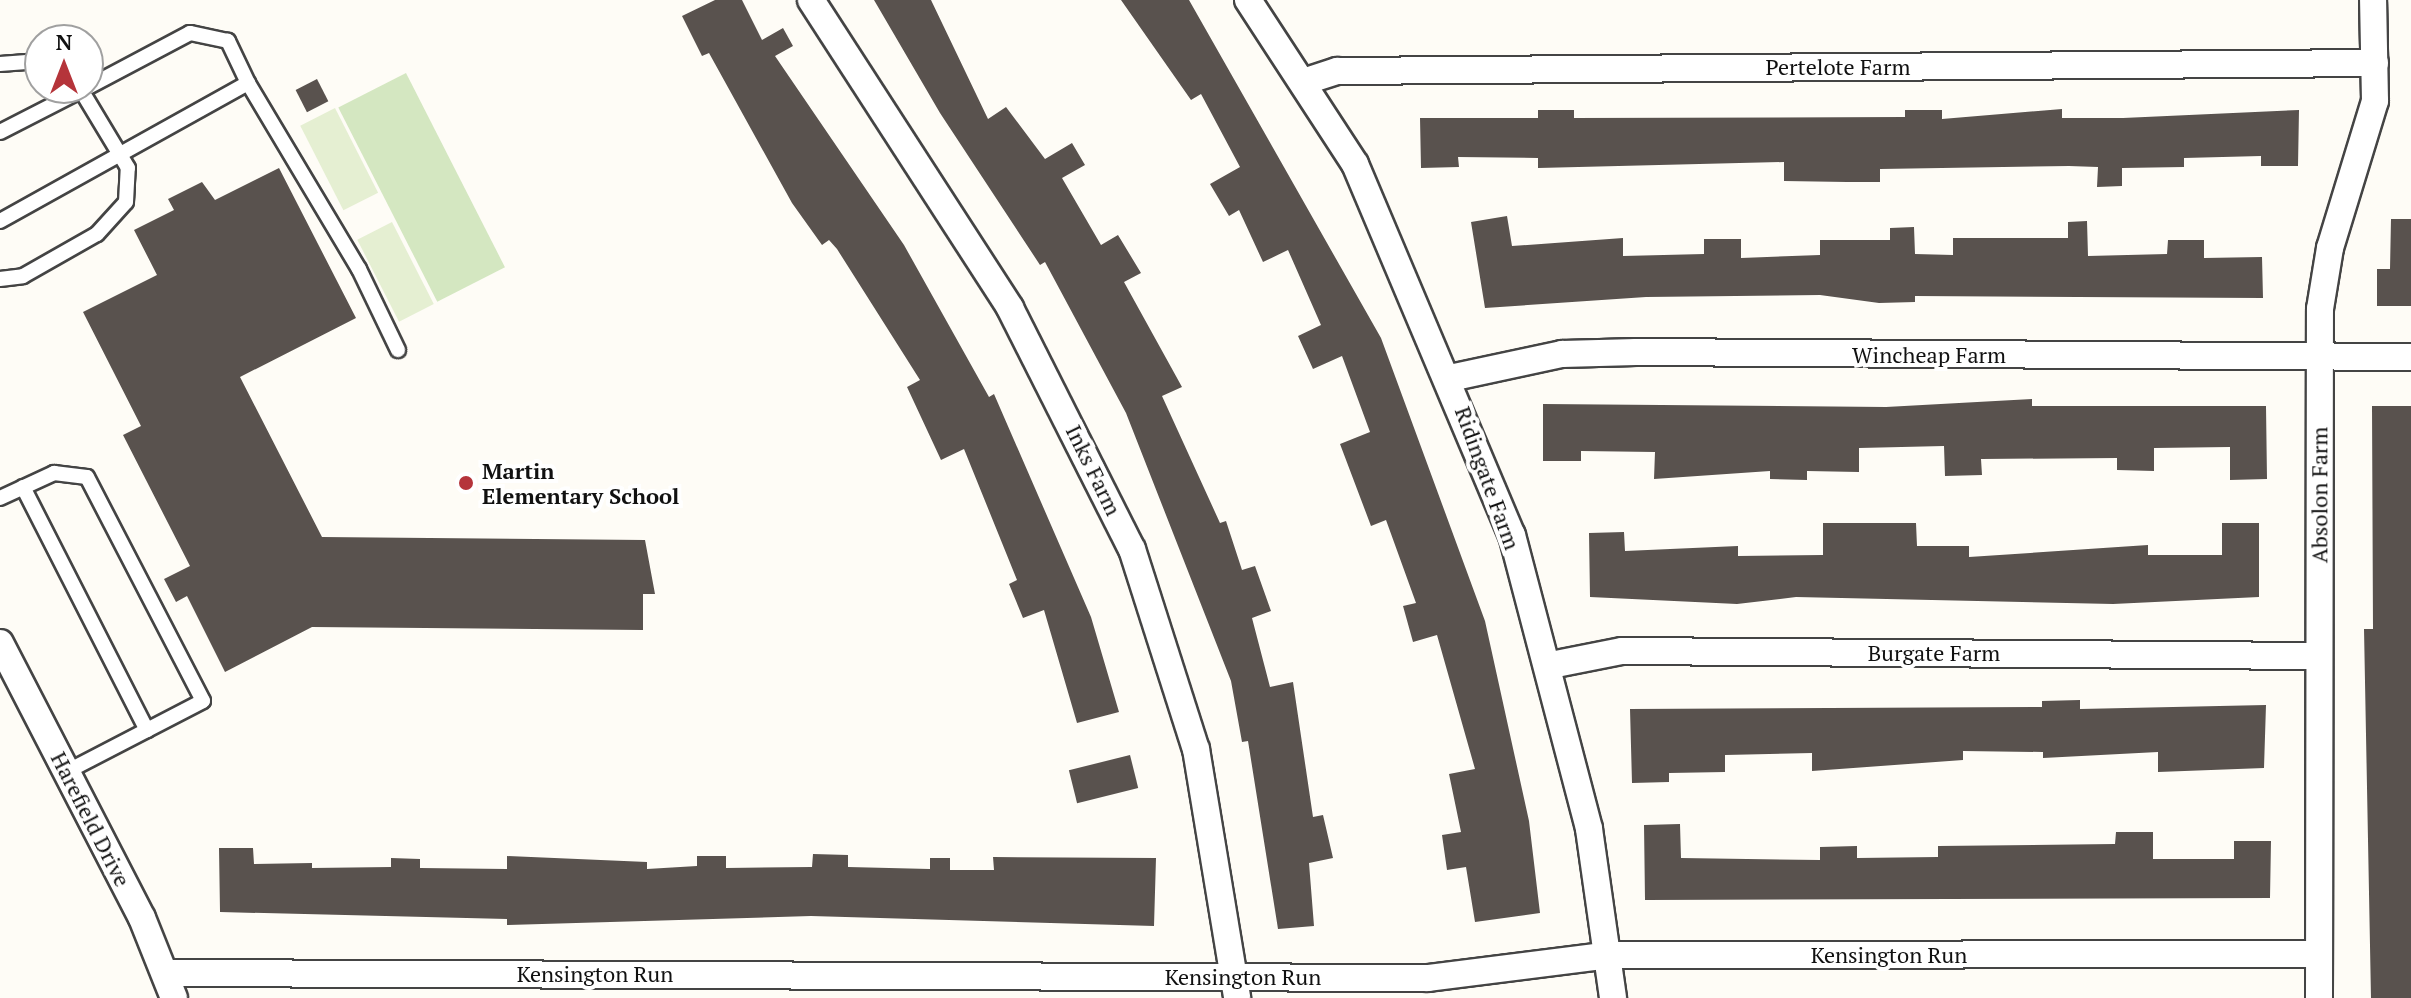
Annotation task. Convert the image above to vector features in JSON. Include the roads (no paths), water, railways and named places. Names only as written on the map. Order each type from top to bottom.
[{"type":"street","name":"Inks Farm","points":[[811,0],[1010,308],[1132,549],[1196,749],[1236,988]]},
{"type":"street","name":"Ridingate Farm","points":[[1248,0],[1355,164],[1450,378],[1512,535],[1551,665],[1609,955],[1613,998]]},
{"type":"street","name":"Absolon Farm","points":[[2319,998],[2320,358],[2330,248],[2364,152],[2375,63],[2373,0]]},
{"type":"street","name":"Pertelote Farm","points":[[1303,82],[1337,71],[2375,63]]},
{"type":"street","name":"Wincheap Farm","points":[[1450,378],[1515,360],[1591,353],[2411,357]]},
{"type":"street","name":"Harefield Drive","points":[[0,643],[165,973],[174,998]]},
{"type":"street","name":"Burgate Farm","points":[[1551,665],[1622,651],[2319,656]]},
{"type":"street","name":"Kensington Run","points":[[165,973],[1236,988],[1428,978],[1609,955],[2319,954]]},
{"type":"lane","points":[[104,78],[190,33],[228,41],[248,83],[359,269],[398,350]]},
{"type":"lane","points":[[0,64],[24,62]]},
{"type":"lane","points":[[0,221],[248,83]]},
{"type":"lane","points":[[0,132],[53,104]]},
{"type":"lane","points":[[0,279],[23,276],[97,234],[126,202],[122,155],[93,104]]},
{"type":"lane","points":[[0,498],[54,473],[87,477],[203,701],[66,772]]},
{"type":"lane","points":[[23,487],[147,730]]},
{"type":"place","name":"Martin Elementary School","points":[[466,483]]}]
